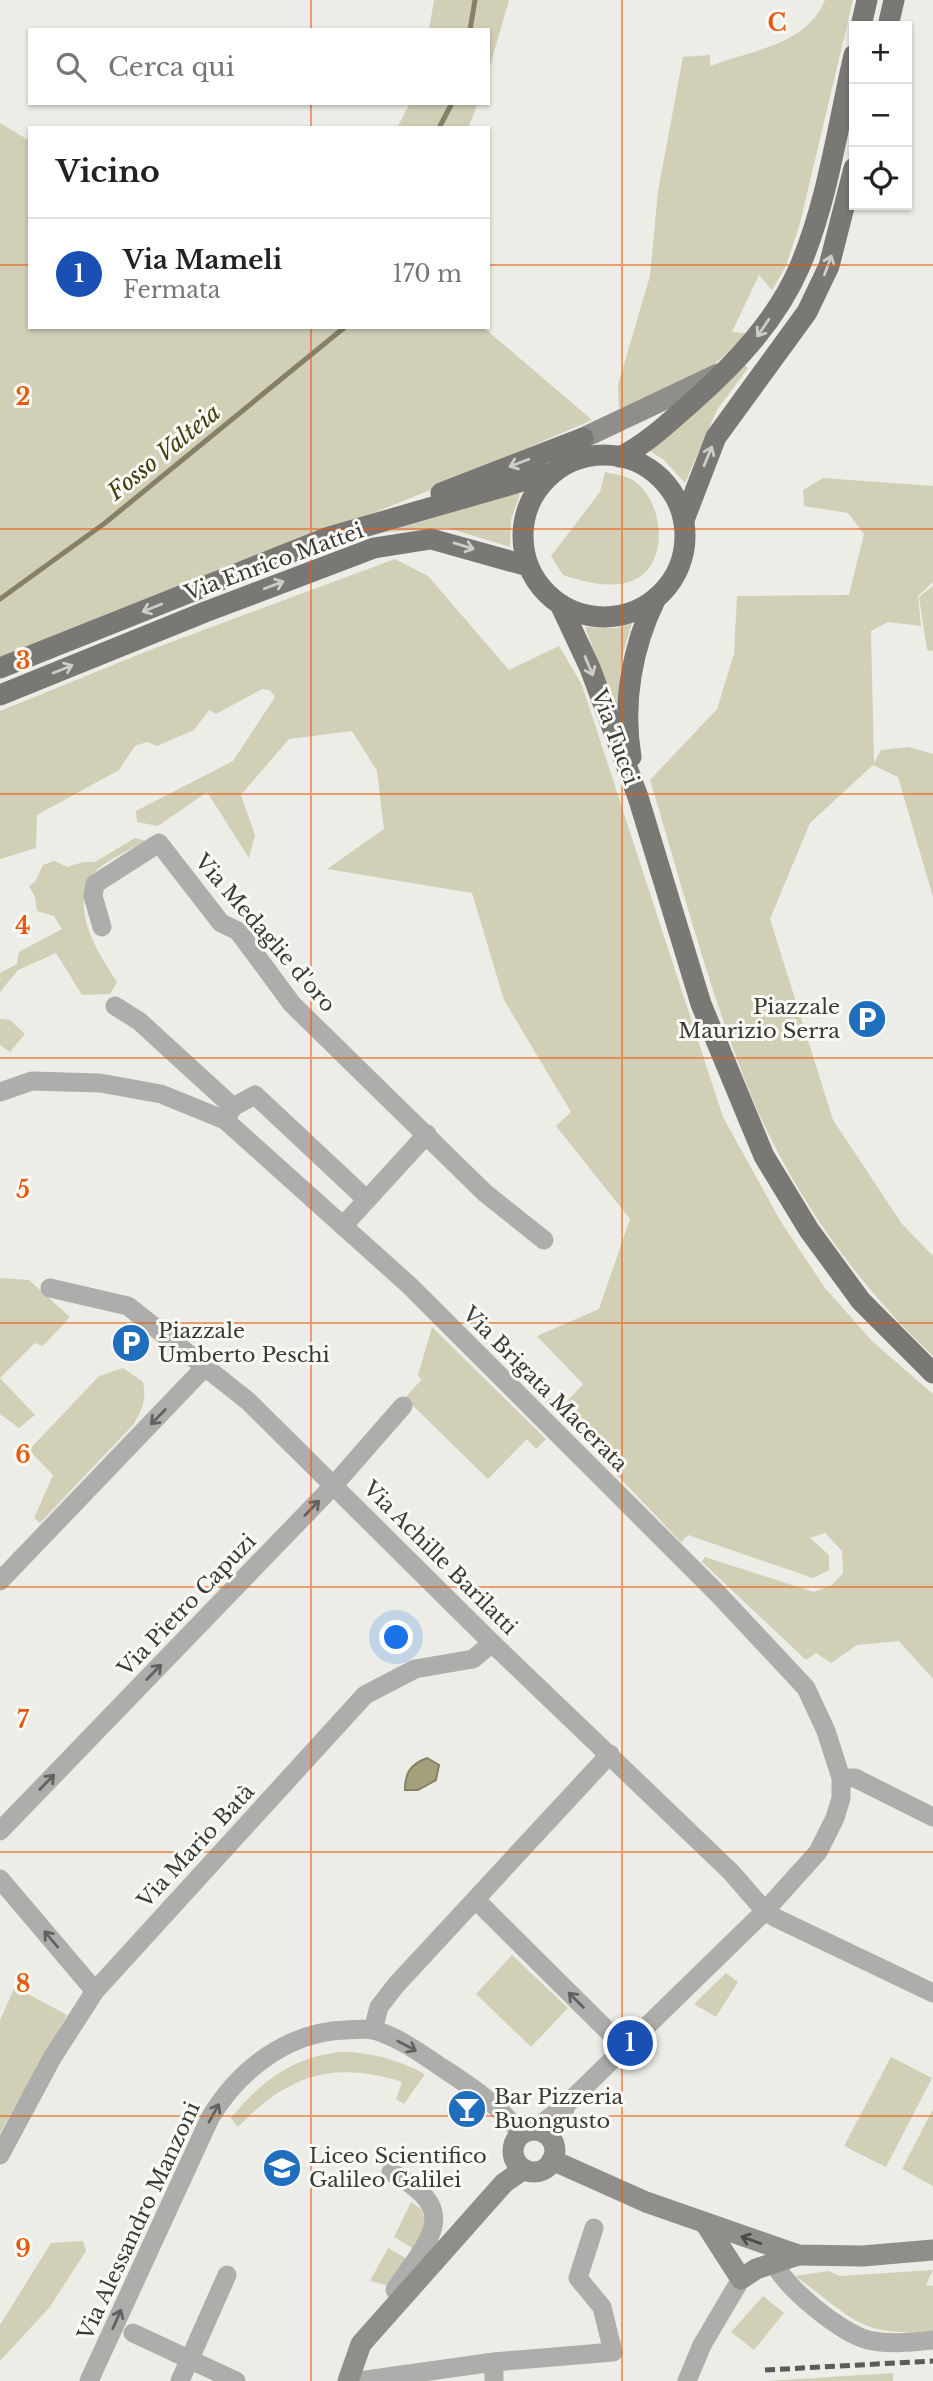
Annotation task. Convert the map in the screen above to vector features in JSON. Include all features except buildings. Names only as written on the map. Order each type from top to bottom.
[{"type":"main road","points":[[862,21],[867,0]]},
{"type":"main road","points":[[889,21],[894,0]]},
{"type":"main road","points":[[614,456],[641,447],[755,340],[800,266],[817,215],[849,77]]},
{"type":"main road","points":[[684,520],[716,437],[807,312],[829,265],[849,187]]},
{"type":"main road","points":[[329,537],[582,448],[635,461],[660,478],[679,504],[685,537],[678,569],[656,598],[635,611],[606,617],[581,614],[559,604],[541,588],[528,566],[522,538],[526,512],[540,486],[582,448],[616,424],[726,370]]},
{"type":"main road","name":"Via Enrico Mattei","points":[[0,668],[329,537],[554,472]]},
{"type":"main road","name":"Via Enrico Mattei","points":[[0,695],[205,611],[374,548],[431,538],[528,566]]},
{"type":"main road","name":"Via Tucci","points":[[638,797],[628,737],[629,689],[638,641],[656,598]]},
{"type":"main road","name":"Via Tucci","points":[[559,604],[590,668],[638,797]]},
{"type":"main road","points":[[638,797],[701,1003],[764,1156],[809,1230],[862,1301],[933,1373]]},
{"type":"main road","points":[[535,2134],[555,2150],[552,2160],[540,2171],[519,2162],[514,2143],[535,2134]]},
{"type":"main road","points":[[552,2160],[646,2202],[798,2255]]},
{"type":"main road","points":[[349,2381],[362,2344],[504,2183],[519,2162]]},
{"type":"main road","points":[[705,2222],[741,2279],[774,2262],[798,2255],[863,2256],[933,2250]]},
{"type":"street","name":"Via Medaglie d'oro","points":[[102,927],[93,896],[95,884],[159,842],[221,923],[238,931],[292,1004],[485,1193],[544,1240]]},
{"type":"street","points":[[115,1006],[139,1021],[229,1114],[255,1094],[366,1199]]},
{"type":"street","name":"Via Brigata Macerata","points":[[0,1092],[32,1081],[100,1083],[161,1094],[229,1114],[455,1331],[797,1678],[814,1702],[841,1778],[841,1798],[835,1818],[818,1852],[765,1911],[535,2134]]},
{"type":"street","points":[[343,1226],[427,1135]]},
{"type":"street","name":"Via Achille Barilatti","points":[[50,1288],[128,1306],[248,1401],[492,1643],[731,1872],[765,1911]]},
{"type":"street","points":[[0,1581],[205,1367]]},
{"type":"street","name":"Via Pietro Capuzi","points":[[0,1831],[334,1485],[403,1406]]},
{"type":"street","name":"Via Mario Batà","points":[[0,2155],[52,2058],[95,1991],[365,1695],[415,1669],[473,1659],[492,1643]]},
{"type":"street","points":[[373,2030],[379,2007],[396,1985],[610,1754]]},
{"type":"street","points":[[841,1778],[855,1778],[933,1817]]},
{"type":"street","points":[[0,1879],[95,1991]]},
{"type":"street","points":[[476,1900],[625,2048]]},
{"type":"street","points":[[765,1911],[933,1993]]},
{"type":"street","name":"Via Alessandro Manzoni","points":[[89,2381],[172,2197],[224,2095],[248,2070],[301,2038],[335,2030],[373,2030],[408,2046],[479,2091],[535,2134]]},
{"type":"street","points":[[391,2172],[429,2197],[434,2213],[432,2234],[395,2290],[403,2298]]},
{"type":"street","points":[[359,2381],[494,2371],[613,2351],[602,2308],[578,2278],[594,2228]]},
{"type":"street","points":[[774,2262],[786,2283],[818,2311],[867,2340],[933,2340]]},
{"type":"street","points":[[180,2381],[227,2275]]},
{"type":"street","points":[[687,2381],[702,2344],[741,2279]]},
{"type":"street","points":[[133,2333],[236,2381]]},
{"type":"shaded area","points":[[434,0],[509,0],[490,66],[490,28],[429,28]]},
{"type":"shaded area","points":[[825,0],[853,0],[800,223],[786,266],[772,290],[759,275],[732,332],[746,333],[718,361],[673,389],[619,409],[618,385],[650,276],[658,191],[683,57],[710,55],[710,66],[776,44],[805,27]]},
{"type":"shaded area","points":[[409,105],[477,105],[469,126],[398,126]]},
{"type":"shaded area","points":[[0,123],[28,140],[28,329],[485,329],[592,420],[428,491],[0,663]]},
{"type":"shaded area","points":[[745,365],[748,368],[717,410],[685,483],[664,460],[650,451]]},
{"type":"shaded area","points":[[605,472],[631,479],[642,488],[656,513],[658,528],[655,557],[648,569],[629,582],[610,585],[563,575],[551,556],[600,492]]},
{"type":"shaded area","points":[[823,478],[933,486],[933,582],[918,596],[921,626],[888,622],[871,631],[874,763],[881,750],[909,747],[933,754],[933,897],[898,777],[873,765],[810,823],[770,919],[833,1120],[902,1224],[933,1256],[933,1356],[875,1295],[822,1226],[799,1190],[759,1114],[717,1002],[650,780],[717,709],[734,654],[737,596],[849,595],[864,534],[848,513],[804,506],[803,490]]},
{"type":"shaded area","points":[[520,494],[511,520],[510,547],[448,528],[386,532]]},
{"type":"shaded area","points":[[395,559],[428,576],[509,670],[559,646],[582,685],[723,1117],[781,1222],[825,1288],[872,1341],[933,1394],[933,1679],[899,1641],[857,1645],[831,1663],[816,1653],[806,1660],[702,1562],[705,1557],[814,1592],[832,1585],[843,1573],[842,1551],[825,1533],[810,1538],[829,1555],[829,1570],[813,1578],[688,1535],[681,1542],[485,1341],[497,1345],[560,1409],[583,1384],[537,1336],[599,1309],[630,1219],[556,1126],[571,1112],[504,1000],[472,893],[327,869],[384,829],[377,771],[352,731],[289,739],[241,795],[255,835],[249,858],[207,792],[158,826],[137,822],[136,811],[233,761],[275,697],[270,690],[262,689],[216,714],[209,710],[194,730],[157,746],[147,742],[135,746],[119,770],[37,815],[36,848],[0,859],[0,711],[155,648]]},
{"type":"shaded area","points":[[933,586],[933,651],[927,650],[919,597]]},
{"type":"shaded area","points":[[632,623],[622,657],[617,713],[585,627],[617,628]]},
{"type":"shaded area","points":[[135,838],[145,841],[98,869],[87,887],[84,901],[89,930],[117,982],[110,994],[82,995],[56,953],[18,970],[0,992],[0,973],[17,964],[19,952],[62,929],[54,916],[37,911],[35,897],[29,886],[35,882],[43,865],[54,861],[68,867],[83,862],[95,862]]},
{"type":"shaded area","points":[[0,1019],[10,1020],[25,1034],[10,1052],[0,1045]]},
{"type":"shaded area","points":[[0,1278],[29,1280],[70,1317],[43,1346],[35,1343],[0,1378]]},
{"type":"shaded area","points":[[432,1327],[546,1439],[536,1449],[527,1439],[488,1479],[405,1398],[421,1380],[418,1375]]},
{"type":"shaded area","points":[[123,1368],[143,1382],[144,1400],[139,1414],[133,1425],[40,1523],[34,1518],[53,1475],[29,1450],[99,1376]]},
{"type":"shaded area","points":[[0,1378],[35,1415],[19,1428],[0,1414]]},
{"type":"shaded area","points":[[427,1758],[439,1765],[436,1780],[418,1790],[405,1790],[409,1771]]},
{"type":"shaded area","points":[[512,1955],[568,2008],[531,2047],[476,1994]]},
{"type":"shaded area","points":[[726,1973],[738,1982],[716,2017],[694,2004]]},
{"type":"shaded area","points":[[15,1987],[67,2015],[0,2133],[0,2020]]},
{"type":"shaded area","points":[[341,2052],[384,2058],[425,2074],[404,2104],[396,2099],[402,2082],[354,2073],[332,2073],[312,2077],[274,2095],[238,2127],[231,2118],[254,2093],[279,2073],[308,2059]]},
{"type":"shaded area","points":[[891,2057],[932,2078],[886,2167],[844,2146]]},
{"type":"shaded area","points":[[933,2109],[933,2186],[902,2169]]},
{"type":"shaded area","points":[[411,2202],[421,2209],[427,2226],[414,2249],[394,2237]]},
{"type":"shaded area","points":[[83,2241],[86,2251],[49,2308],[0,2361],[0,2325],[51,2243]]},
{"type":"shaded area","points":[[388,2248],[407,2259],[390,2286],[370,2281]]},
{"type":"shaded area","points":[[933,2270],[926,2285],[933,2286],[933,2331],[888,2331],[872,2327],[844,2313],[795,2276],[828,2271],[840,2276]]},
{"type":"shaded area","points":[[763,2296],[784,2313],[754,2350],[731,2332]]},
{"type":"shaded area","points":[[893,2373],[893,2381],[768,2381]]},
{"type":"waterway","name":"Fosso Valteia","points":[[470,28],[475,0]]},
{"type":"waterway","name":"Fosso Valteia","points":[[440,126],[451,105]]},
{"type":"waterway","name":"Fosso Valteia","points":[[0,599],[105,523],[343,329]]},
{"type":"railway","points":[[765,2370],[933,2361]]},
{"type":"place","name":"Piazzale Maurizio Serra","points":[[867,1019]]},
{"type":"place","name":"Piazzale Umberto Peschi","points":[[131,1343]]},
{"type":"place","name":"Via Mameli","points":[[630,2043]]},
{"type":"place","name":"Bar Pizzeria Buongusto","points":[[467,2109]]},
{"type":"place","name":"Liceo Scientifico Galileo Galilei","points":[[282,2168]]}]
